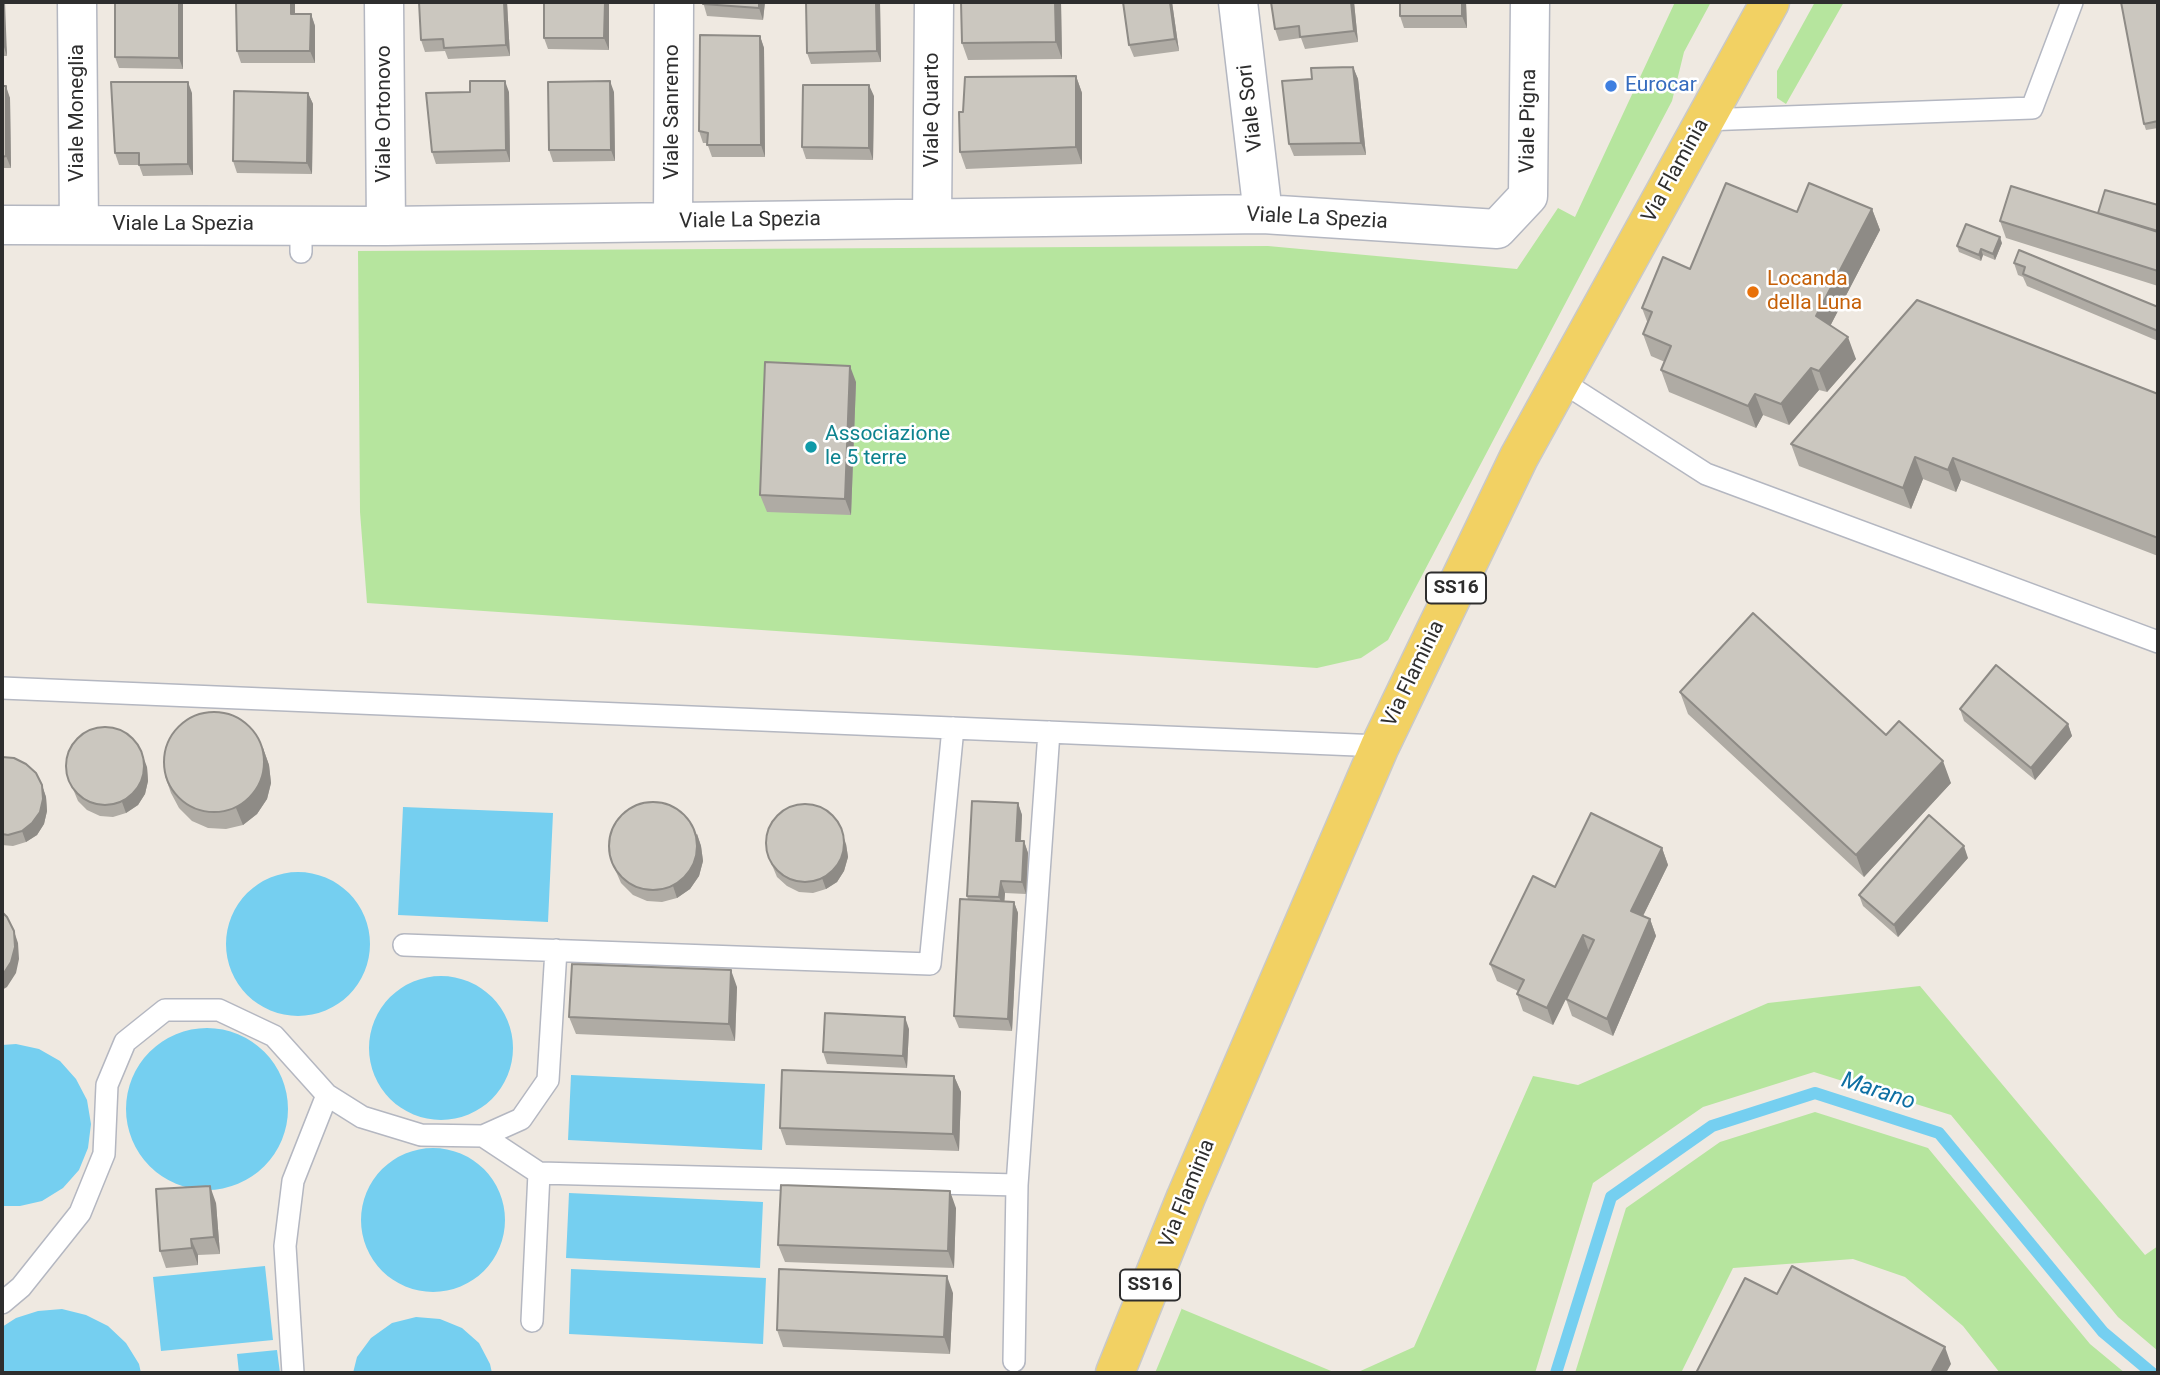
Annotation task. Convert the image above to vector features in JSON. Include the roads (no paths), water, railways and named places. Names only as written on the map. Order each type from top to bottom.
[{"type":"main road","name":"Via Flaminia","points":[[1115,1373],[1186,1197],[1380,746],[1519,457],[1770,2]]},
{"type":"street","name":"Viale Moneglia","points":[[77,2],[79,225]]},
{"type":"street","name":"Viale Ortonovo","points":[[384,2],[386,226]]},
{"type":"street","name":"Viale Sanremo","points":[[673,222],[674,2]]},
{"type":"street","name":"Viale Quarto","points":[[932,218],[934,2]]},
{"type":"street","name":"Viale Sori","points":[[1238,2],[1264,214]]},
{"type":"street","name":"Viale Pigna","points":[[1497,229],[1528,196],[1530,2]]},
{"type":"street","name":"Viale La Spezia","points":[[2,225],[79,225],[301,239],[386,226],[1264,214],[1497,229]]},
{"type":"lane","points":[[1704,120],[2032,108],[2072,2]]},
{"type":"lane","points":[[1561,381],[1706,474],[2158,642]]},
{"type":"lane","points":[[2,688],[1380,746]]},
{"type":"lane","points":[[404,945],[930,964],[953,728]]},
{"type":"lane","points":[[1014,1361],[1017,1185],[1049,732]]},
{"type":"lane","points":[[2,1303],[21,1287],[80,1213],[104,1154],[107,1085],[125,1042],[164,1010],[219,1010],[274,1036],[327,1095],[362,1117],[421,1135],[483,1136],[521,1119],[548,1080],[556,950]]},
{"type":"lane","points":[[293,1373],[285,1247],[293,1181],[327,1095]]},
{"type":"lane","points":[[483,1136],[539,1173],[1017,1185]]},
{"type":"lane","points":[[532,1321],[539,1173]]},
{"type":"water","points":[[403,807],[553,813],[548,922],[398,915]]},
{"type":"water","points":[[298,872],[325,878],[349,893],[364,917],[370,944],[364,971],[349,995],[325,1010],[298,1016],[271,1010],[247,995],[232,971],[226,944],[232,917],[247,893],[271,878]]},
{"type":"water","points":[[441,976],[468,982],[492,997],[507,1021],[513,1048],[507,1075],[492,1099],[468,1114],[441,1120],[414,1114],[390,1099],[375,1075],[369,1048],[375,1021],[390,997],[414,982]]},
{"type":"water","points":[[207,1028],[238,1034],[265,1051],[282,1078],[288,1109],[282,1140],[265,1167],[238,1184],[207,1190],[176,1184],[149,1167],[132,1140],[126,1109],[132,1078],[149,1051],[176,1034]]},
{"type":"water","points":[[16,1044],[39,1049],[60,1061],[76,1079],[87,1100],[91,1124],[88,1148],[79,1170],[63,1188],[42,1201],[20,1206],[2,1206],[2,1045]]},
{"type":"water","points":[[571,1075],[765,1084],[762,1150],[568,1140]]},
{"type":"water","points":[[433,1148],[460,1154],[484,1169],[499,1193],[505,1220],[499,1247],[484,1271],[460,1286],[433,1292],[406,1286],[382,1271],[367,1247],[361,1220],[367,1193],[382,1169],[406,1154]]},
{"type":"water","points":[[569,1193],[763,1202],[760,1268],[566,1258]]},
{"type":"water","points":[[265,1266],[273,1340],[161,1351],[153,1277]]},
{"type":"water","points":[[571,1269],[766,1278],[763,1344],[569,1334]]},
{"type":"water","points":[[62,1309],[86,1315],[108,1326],[126,1343],[139,1364],[141,1373],[2,1373],[2,1327],[16,1318],[38,1311]]},
{"type":"water","points":[[416,1317],[440,1319],[462,1328],[479,1343],[492,1373],[353,1373],[357,1357],[371,1338],[392,1323]]},
{"type":"water","points":[[277,1350],[280,1373],[239,1373],[237,1354]]},
{"type":"waterway","name":"Marano","points":[[1556,1373],[1611,1197],[1712,1126],[1815,1093],[1939,1133],[2103,1332],[2152,1373]]},
{"type":"place","name":"Eurocar","points":[[1611,86]]},
{"type":"place","name":"Locanda della Luna","points":[[1753,292]]},
{"type":"place","name":"Associazione le 5 terre","points":[[811,447]]}]
